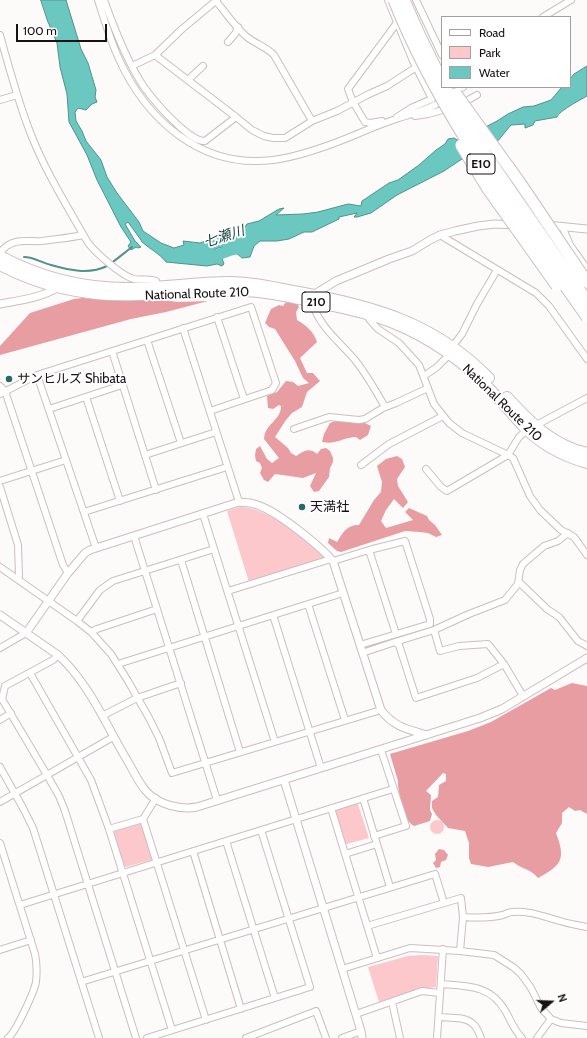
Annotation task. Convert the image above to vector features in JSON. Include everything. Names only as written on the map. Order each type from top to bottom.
[{"type":"highway","name":"E10","points":[[394,0],[399,20],[457,126],[494,184],[587,317]]},
{"type":"highway","points":[[404,0],[441,79]]},
{"type":"highway","points":[[399,20],[420,66],[472,164],[547,274],[567,297]]},
{"type":"highway","name":"E10","points":[[446,88],[486,155],[587,301]]},
{"type":"highway","points":[[452,88],[518,180],[587,282]]},
{"type":"highway","name":"National Route 210","points":[[0,255],[29,270],[68,282],[116,288],[240,282],[256,283],[367,314],[394,324],[451,351]]},
{"type":"highway","name":"National Route 210","points":[[0,265],[59,288],[84,292],[122,296],[218,291],[251,291],[360,304],[394,316],[422,329],[451,351],[531,428],[539,440],[568,456],[587,463]]},
{"type":"highway","name":"National Route 210","points":[[531,428],[557,442],[587,453]]},
{"type":"street","points":[[98,0],[118,57],[139,95],[157,116],[174,133],[190,144],[212,154],[240,161],[274,160],[297,155],[332,144],[397,118],[411,108],[432,99],[416,68],[399,20],[388,0]]},
{"type":"street","points":[[104,0],[132,66],[144,86],[166,113],[183,129],[199,140],[203,141],[207,140],[236,117]]},
{"type":"street","points":[[108,11],[109,0]]},
{"type":"street","points":[[132,66],[155,54],[216,0],[248,38],[267,48],[274,55],[312,122]]},
{"type":"street","points":[[441,53],[415,0],[348,87],[348,91],[363,121],[366,123],[397,118],[428,109],[462,88]]},
{"type":"street","points":[[545,16],[571,0]]},
{"type":"street","points":[[228,42],[235,34],[238,27]]},
{"type":"street","points":[[0,35],[30,133],[58,191],[91,248],[127,276],[136,280],[152,279],[156,281],[158,286]]},
{"type":"street","points":[[155,54],[168,66],[260,134],[280,139],[288,137],[312,122],[387,86],[416,68]]},
{"type":"street","points":[[190,78],[203,66]]},
{"type":"street","points":[[0,100],[18,95]]},
{"type":"street","points":[[409,115],[419,116],[444,110],[477,96]]},
{"type":"street","points":[[386,407],[364,372],[326,329],[314,310],[313,298],[336,281],[389,258],[412,251],[440,235],[468,227],[487,225],[562,226],[587,229]]},
{"type":"street","points":[[562,226],[570,245],[587,269]]},
{"type":"street","points":[[0,255],[8,245],[19,241],[42,241],[83,234]]},
{"type":"street","points":[[440,235],[543,298],[587,358]]},
{"type":"street","points":[[424,376],[437,367],[451,351],[498,270]]},
{"type":"street","points":[[0,304],[35,298],[59,288],[68,282]]},
{"type":"street","points":[[68,574],[63,565],[33,471],[2,390],[38,375],[251,307],[276,383],[272,390],[210,411]]},
{"type":"street","points":[[367,314],[369,319],[378,329],[399,343],[414,360],[424,376],[434,404],[443,416],[459,431],[508,454],[514,461],[530,496],[540,510],[561,530],[574,537],[587,555]]},
{"type":"street","points":[[217,317],[244,399]]},
{"type":"street","points":[[390,337],[394,324]]},
{"type":"street","points":[[183,328],[239,502]]},
{"type":"street","points":[[147,340],[181,443]]},
{"type":"street","points":[[112,351],[156,490]]},
{"type":"street","points":[[38,375],[96,548]]},
{"type":"street","points":[[49,409],[122,385]]},
{"type":"street","points":[[294,429],[329,417],[358,420],[365,419],[386,407],[428,388]]},
{"type":"street","points":[[86,397],[120,501]]},
{"type":"street","points":[[426,469],[441,488],[448,491],[508,454],[519,436],[587,398]]},
{"type":"street","points":[[361,465],[389,444],[443,416]]},
{"type":"street","points":[[144,455],[216,432]]},
{"type":"street","points":[[0,481],[66,460]]},
{"type":"street","points":[[84,512],[227,467]]},
{"type":"street","points":[[0,487],[18,545],[19,576],[17,579]]},
{"type":"street","points":[[0,648],[26,633],[68,574],[85,553],[90,550],[239,502],[253,503],[265,508],[318,545],[332,560],[380,710],[387,719],[400,726],[428,735]]},
{"type":"street","points":[[203,514],[275,742]]},
{"type":"street","points":[[362,653],[434,630],[505,600],[519,582],[520,570],[523,564],[544,546],[558,541],[568,533]]},
{"type":"street","points":[[134,536],[217,800]]},
{"type":"street","points":[[228,591],[332,560],[405,541],[430,624],[360,645]]},
{"type":"street","points":[[77,621],[100,590],[114,581],[214,549]]},
{"type":"street","points":[[369,550],[396,634]]},
{"type":"street","points":[[181,560],[240,752]]},
{"type":"street","points":[[0,567],[91,632],[118,664],[159,738],[172,773],[380,710]]},
{"type":"street","points":[[519,582],[547,609],[559,617],[578,641],[587,646]]},
{"type":"street","points":[[118,664],[343,593]]},
{"type":"street","points":[[308,604],[345,720]]},
{"type":"street","points":[[91,632],[97,628],[157,609]]},
{"type":"street","points":[[0,615],[66,662],[78,677],[147,792],[156,798],[180,808],[197,807],[480,718],[502,709],[587,658]]},
{"type":"street","points":[[273,615],[321,768]]},
{"type":"street","points":[[434,630],[440,651],[459,646],[488,644],[504,664],[523,696]]},
{"type":"street","points":[[395,642],[399,645],[416,698],[477,678],[504,664]]},
{"type":"street","points":[[58,655],[53,660],[5,686],[2,699],[59,796],[65,811],[136,1038]]},
{"type":"street","points":[[30,673],[96,791],[172,1030]]},
{"type":"street","points":[[0,681],[5,686]]},
{"type":"street","points":[[102,716],[137,698],[181,683]]},
{"type":"street","points":[[0,720],[11,713]]},
{"type":"street","points":[[0,802],[113,737]]},
{"type":"street","points":[[374,836],[406,826],[381,750]]},
{"type":"street","points":[[0,767],[24,808],[33,828],[99,1038]]},
{"type":"street","points":[[284,780],[362,1034],[342,1038]]},
{"type":"street","points":[[20,905],[393,789]]},
{"type":"street","points":[[109,829],[143,819],[156,798]]},
{"type":"street","points":[[363,798],[390,887]]},
{"type":"street","points":[[331,808],[377,958]]},
{"type":"street","points":[[143,819],[206,1020]]},
{"type":"street","points":[[147,1038],[310,987],[261,830]]},
{"type":"street","points":[[226,840],[276,998]]},
{"type":"street","points":[[0,843],[31,940],[37,964],[35,984],[17,1026],[8,1038]]},
{"type":"street","points":[[346,854],[377,844]]},
{"type":"street","points":[[193,851],[241,1009]]},
{"type":"street","points":[[81,982],[435,874],[444,903]]},
{"type":"street","points":[[367,926],[461,898],[463,917],[460,951]]},
{"type":"street","points":[[463,917],[491,917],[504,915],[510,912],[526,913],[549,917],[573,925],[587,927]]},
{"type":"street","points":[[0,950],[31,940]]},
{"type":"street","points":[[342,969],[410,948],[494,955],[513,967],[525,978],[541,1008],[551,1019],[587,1026]]},
{"type":"street","points":[[437,1038],[443,950]]},
{"type":"street","points":[[441,984],[477,988],[494,997],[505,1009],[513,1027],[522,1038]]},
{"type":"street","points":[[356,1014],[422,991],[440,993]]},
{"type":"street","points":[[392,1002],[400,1038]]},
{"type":"street","points":[[246,1038],[316,1011],[326,1038]]},
{"type":"street","points":[[439,1017],[465,1019],[472,1022],[481,1038]]},
{"type":"street","points":[[537,1038],[551,1019]]},
{"type":"green space","points":[[239,507],[250,508],[262,512],[285,525],[316,549],[324,557],[323,560],[249,582],[227,511]]},
{"type":"green space","points":[[356,798],[369,838],[343,845],[331,806]]},
{"type":"green space","points":[[434,820],[440,820],[444,824],[444,830],[440,834],[434,834],[430,830],[430,824]]},
{"type":"green space","points":[[142,823],[153,857],[151,860],[126,867],[124,866],[114,833],[115,831]]},
{"type":"green space","points":[[408,956],[438,956],[436,987],[420,989],[379,1002],[368,967]]},
{"type":"shaded area","points":[[82,298],[112,300],[155,299],[178,302],[208,301],[131,319],[0,355],[0,346],[30,313],[74,299]]},
{"type":"shaded area","points":[[289,300],[297,303],[299,307],[296,312],[297,320],[304,324],[316,338],[317,342],[300,358],[307,373],[313,373],[320,381],[307,392],[302,407],[292,413],[275,437],[296,456],[306,450],[317,454],[321,449],[326,448],[330,451],[333,462],[330,468],[329,477],[319,491],[314,492],[310,486],[316,473],[303,478],[275,474],[268,482],[264,480],[260,473],[262,468],[260,463],[256,461],[255,455],[256,449],[260,446],[267,459],[272,463],[279,458],[264,439],[267,429],[278,415],[281,406],[279,405],[273,409],[268,408],[267,396],[277,392],[286,381],[293,382],[298,386],[309,383],[303,378],[295,361],[275,329],[269,327],[265,323],[271,309],[279,305],[283,306]]},
{"type":"shaded area","points":[[341,419],[359,420],[371,426],[368,435],[360,440],[356,437],[336,442],[322,442],[324,434],[330,423]]},
{"type":"shaded area","points":[[397,456],[402,459],[405,467],[397,479],[398,486],[408,502],[403,508],[394,499],[386,510],[381,521],[386,528],[413,520],[405,512],[409,508],[427,516],[442,535],[436,537],[428,533],[405,531],[341,552],[337,551],[328,543],[329,538],[337,542],[343,532],[348,528],[359,525],[374,500],[381,492],[382,482],[377,466],[386,459]]},
{"type":"shaded area","points":[[572,683],[587,686],[587,814],[580,810],[575,811],[569,807],[562,813],[562,823],[556,833],[561,849],[560,860],[557,865],[538,878],[532,872],[513,862],[488,867],[471,864],[469,858],[469,843],[465,831],[448,828],[436,815],[432,808],[432,801],[438,797],[439,785],[446,781],[446,774],[443,773],[426,791],[431,795],[430,810],[432,814],[430,821],[414,826],[410,823],[402,808],[398,781],[390,754],[468,731],[491,722],[551,688],[555,690]]},
{"type":"shaded area","points":[[439,849],[444,850],[448,855],[446,860],[441,862],[440,867],[436,868],[433,863],[436,860],[435,854]]},
{"type":"water","points":[[41,0],[66,0],[81,49],[88,63],[96,90],[95,97],[97,102],[92,104],[86,110],[78,108],[75,112],[76,121],[86,141],[101,160],[107,177],[139,222],[143,231],[161,243],[174,248],[184,245],[183,241],[200,243],[213,238],[226,236],[244,228],[247,224],[259,221],[279,209],[284,208],[276,215],[318,212],[348,204],[361,206],[362,201],[389,183],[398,180],[419,165],[445,144],[448,139],[454,138],[459,141],[523,107],[534,106],[551,100],[561,88],[571,88],[571,78],[574,74],[587,66],[587,96],[566,109],[557,117],[535,121],[533,125],[525,128],[525,124],[511,125],[496,143],[468,155],[444,171],[397,195],[371,213],[357,217],[354,217],[357,213],[339,217],[339,219],[312,232],[304,232],[289,239],[260,241],[254,246],[250,257],[242,258],[229,249],[222,247],[218,248],[214,250],[215,253],[220,253],[224,264],[222,266],[217,264],[207,266],[166,262],[142,242],[128,222],[125,224],[135,241],[141,247],[136,247],[131,250],[128,246],[131,242],[121,227],[97,180],[87,155],[69,122],[67,94],[60,67],[57,43]]},
{"type":"waterway","points":[[24,257],[65,269],[86,271],[100,269],[107,266],[132,247]]},
{"type":"waterway","name":"七瀬川","points":[[206,259],[231,250],[247,247]]},
{"type":"place","name":"サンヒルズ Shibata","points":[[9,379]]},
{"type":"place","name":"天満社","points":[[302,507]]}]
